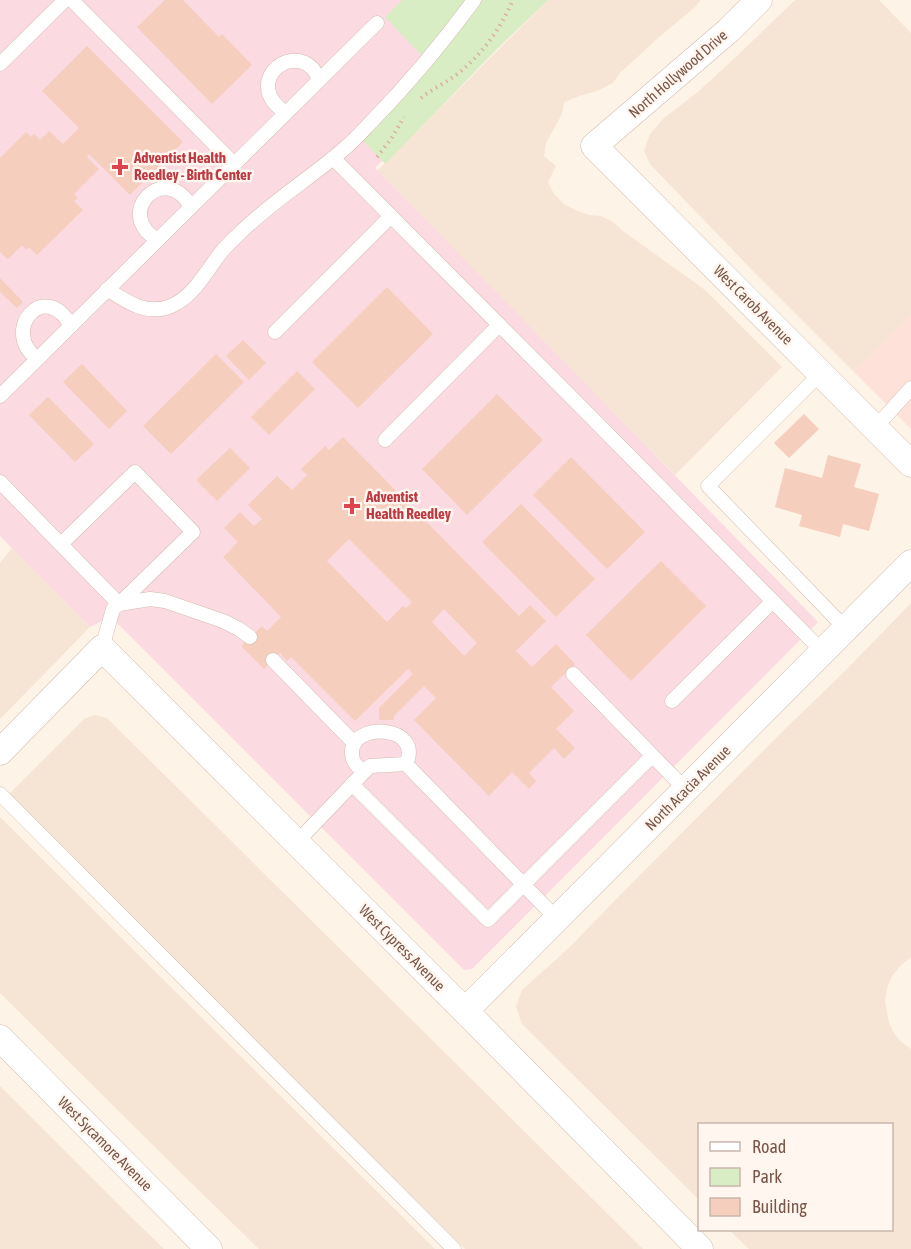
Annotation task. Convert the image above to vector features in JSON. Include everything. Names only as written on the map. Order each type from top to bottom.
[{"type":"street","name":"North Hollywood Drive","points":[[594,146],[729,30],[759,0]]},
{"type":"street","name":"West Carob Avenue","points":[[594,146],[911,464]]},
{"type":"street","name":"North Acacia Avenue","points":[[465,1011],[911,563]]},
{"type":"street","points":[[0,752],[102,648]]},
{"type":"street","name":"West Cypress Avenue","points":[[102,648],[700,1249]]},
{"type":"street","name":"West Sycamore Avenue","points":[[0,1038],[209,1249]]},
{"type":"lane","points":[[0,64],[65,0]]},
{"type":"lane","points":[[72,0],[234,164]]},
{"type":"lane","points":[[108,289],[132,305],[148,309],[171,306],[184,298],[197,286],[223,250],[249,224],[346,147],[403,89],[474,0]]},
{"type":"lane","points":[[0,396],[378,23]]},
{"type":"lane","points":[[286,113],[276,107],[267,89],[273,71],[289,61],[298,61],[314,70],[319,80]]},
{"type":"lane","points":[[333,158],[823,652]]},
{"type":"lane","points":[[158,240],[148,234],[141,225],[141,207],[145,198],[152,192],[170,188],[186,197],[191,207]]},
{"type":"lane","points":[[275,332],[392,216]]},
{"type":"lane","points":[[37,358],[27,352],[21,343],[20,324],[24,316],[31,310],[49,306],[65,315],[71,326]]},
{"type":"lane","points":[[385,440],[499,325]]},
{"type":"lane","points":[[821,373],[708,486],[846,629]]},
{"type":"lane","points":[[875,428],[911,388]]},
{"type":"lane","points":[[61,544],[135,472],[193,532],[113,609],[102,648]]},
{"type":"lane","points":[[0,482],[119,604]]},
{"type":"lane","points":[[119,604],[150,599],[165,601],[224,621],[250,637]]},
{"type":"lane","points":[[672,701],[773,601]]},
{"type":"lane","points":[[273,660],[354,742]]},
{"type":"lane","points":[[573,674],[686,790]]},
{"type":"lane","points":[[365,771],[360,769],[352,754],[354,742],[369,733],[387,732],[398,735],[409,749],[406,764]]},
{"type":"lane","points":[[352,784],[488,920],[652,756]]},
{"type":"lane","points":[[296,843],[370,766],[406,764],[557,919]]},
{"type":"lane","points":[[0,794],[454,1249]]},
{"type":"path","points":[[417,100],[460,72],[473,59],[498,30],[513,0]]},
{"type":"path","points":[[377,157],[391,140],[410,109]]},
{"type":"shaded area","name":"Adventist Health Reedley","points":[[0,0],[446,0],[493,47],[375,168],[818,622],[472,969],[464,970],[119,625],[110,621],[102,621],[90,627],[0,536]]},
{"type":"shaded area","points":[[548,0],[701,0],[619,74],[613,83],[564,102],[562,114],[546,143],[544,156],[556,166],[548,182],[554,194],[564,204],[575,210],[601,216],[613,222],[705,290],[782,367],[675,475],[377,171]]},
{"type":"shaded area","points":[[795,0],[879,0],[911,33],[911,315],[854,372],[650,164],[644,151],[650,134],[664,118],[699,91]]},
{"type":"shaded area","points":[[911,315],[911,429],[854,372]]},
{"type":"shaded area","points":[[12,548],[90,627],[0,719],[0,563]]},
{"type":"shaded area","points":[[911,603],[911,957],[892,976],[885,1001],[889,1023],[894,1033],[911,1049],[911,1249],[749,1249],[730,1231],[893,1231],[893,1123],[698,1123],[698,1199],[522,1024],[516,1007],[522,990],[570,947]]},
{"type":"shaded area","points":[[95,715],[107,718],[643,1249],[465,1249],[8,795],[84,719]]},
{"type":"shaded area","points":[[0,817],[435,1249],[259,1249],[181,1173],[0,993]]},
{"type":"shaded area","points":[[0,1086],[134,1220],[164,1249],[0,1249]]},
{"type":"green space","points":[[402,0],[548,0],[385,164],[358,135],[427,61],[385,17]]},
{"type":"building","points":[[165,0],[183,0],[219,37],[222,34],[252,65],[212,104],[137,27]]},
{"type":"building","points":[[87,46],[183,142],[130,195],[89,154],[87,157],[99,169],[74,194],[78,198],[74,201],[83,210],[37,255],[29,247],[26,250],[22,245],[8,259],[0,252],[0,158],[26,132],[31,137],[34,134],[40,140],[49,131],[63,144],[79,128],[42,91]]},
{"type":"building","points":[[0,278],[23,302],[17,308],[0,292]]},
{"type":"building","points":[[387,287],[433,334],[358,408],[312,362]]},
{"type":"building","points":[[243,340],[266,363],[249,380],[226,356]]},
{"type":"building","points":[[216,354],[244,382],[171,454],[143,426]]},
{"type":"building","points":[[82,364],[127,411],[109,429],[63,382]]},
{"type":"building","points":[[297,371],[315,389],[269,435],[251,417]]},
{"type":"building","points":[[497,394],[543,440],[467,515],[422,469]]},
{"type":"building","points":[[48,397],[94,444],[75,462],[29,415]]},
{"type":"building","points":[[804,414],[819,429],[789,458],[774,443]]},
{"type":"building","points":[[343,437],[519,616],[530,605],[546,621],[516,651],[532,667],[556,644],[575,664],[551,687],[574,711],[556,729],[575,748],[564,759],[554,748],[529,773],[536,781],[529,789],[512,772],[489,796],[414,720],[436,698],[424,686],[394,716],[394,720],[379,720],[379,708],[413,674],[408,669],[355,721],[291,657],[287,661],[280,653],[264,669],[241,646],[262,626],[267,631],[281,617],[223,557],[238,542],[224,528],[240,512],[254,526],[262,519],[248,505],[277,476],[292,490],[307,475],[301,469],[325,446],[329,450]],"holes":[[[349,539],[412,602],[406,608],[403,606],[387,622],[327,561]],[[444,609],[477,643],[464,656],[432,622]]]},
{"type":"building","points":[[230,448],[250,468],[217,501],[196,480]]},
{"type":"building","points":[[828,455],[861,464],[854,487],[879,494],[869,531],[843,524],[840,537],[799,526],[802,515],[775,507],[785,468],[822,478]]},
{"type":"building","points":[[571,457],[645,532],[607,569],[533,495]]},
{"type":"building","points":[[521,504],[595,579],[556,617],[482,542]]},
{"type":"building","points":[[661,561],[706,606],[631,681],[586,635]]},
{"type":"place","name":"Adventist Health Reedley - Birth Center","points":[[120,167]]},
{"type":"place","name":"Adventist Health Reedley","points":[[352,506]]}]
